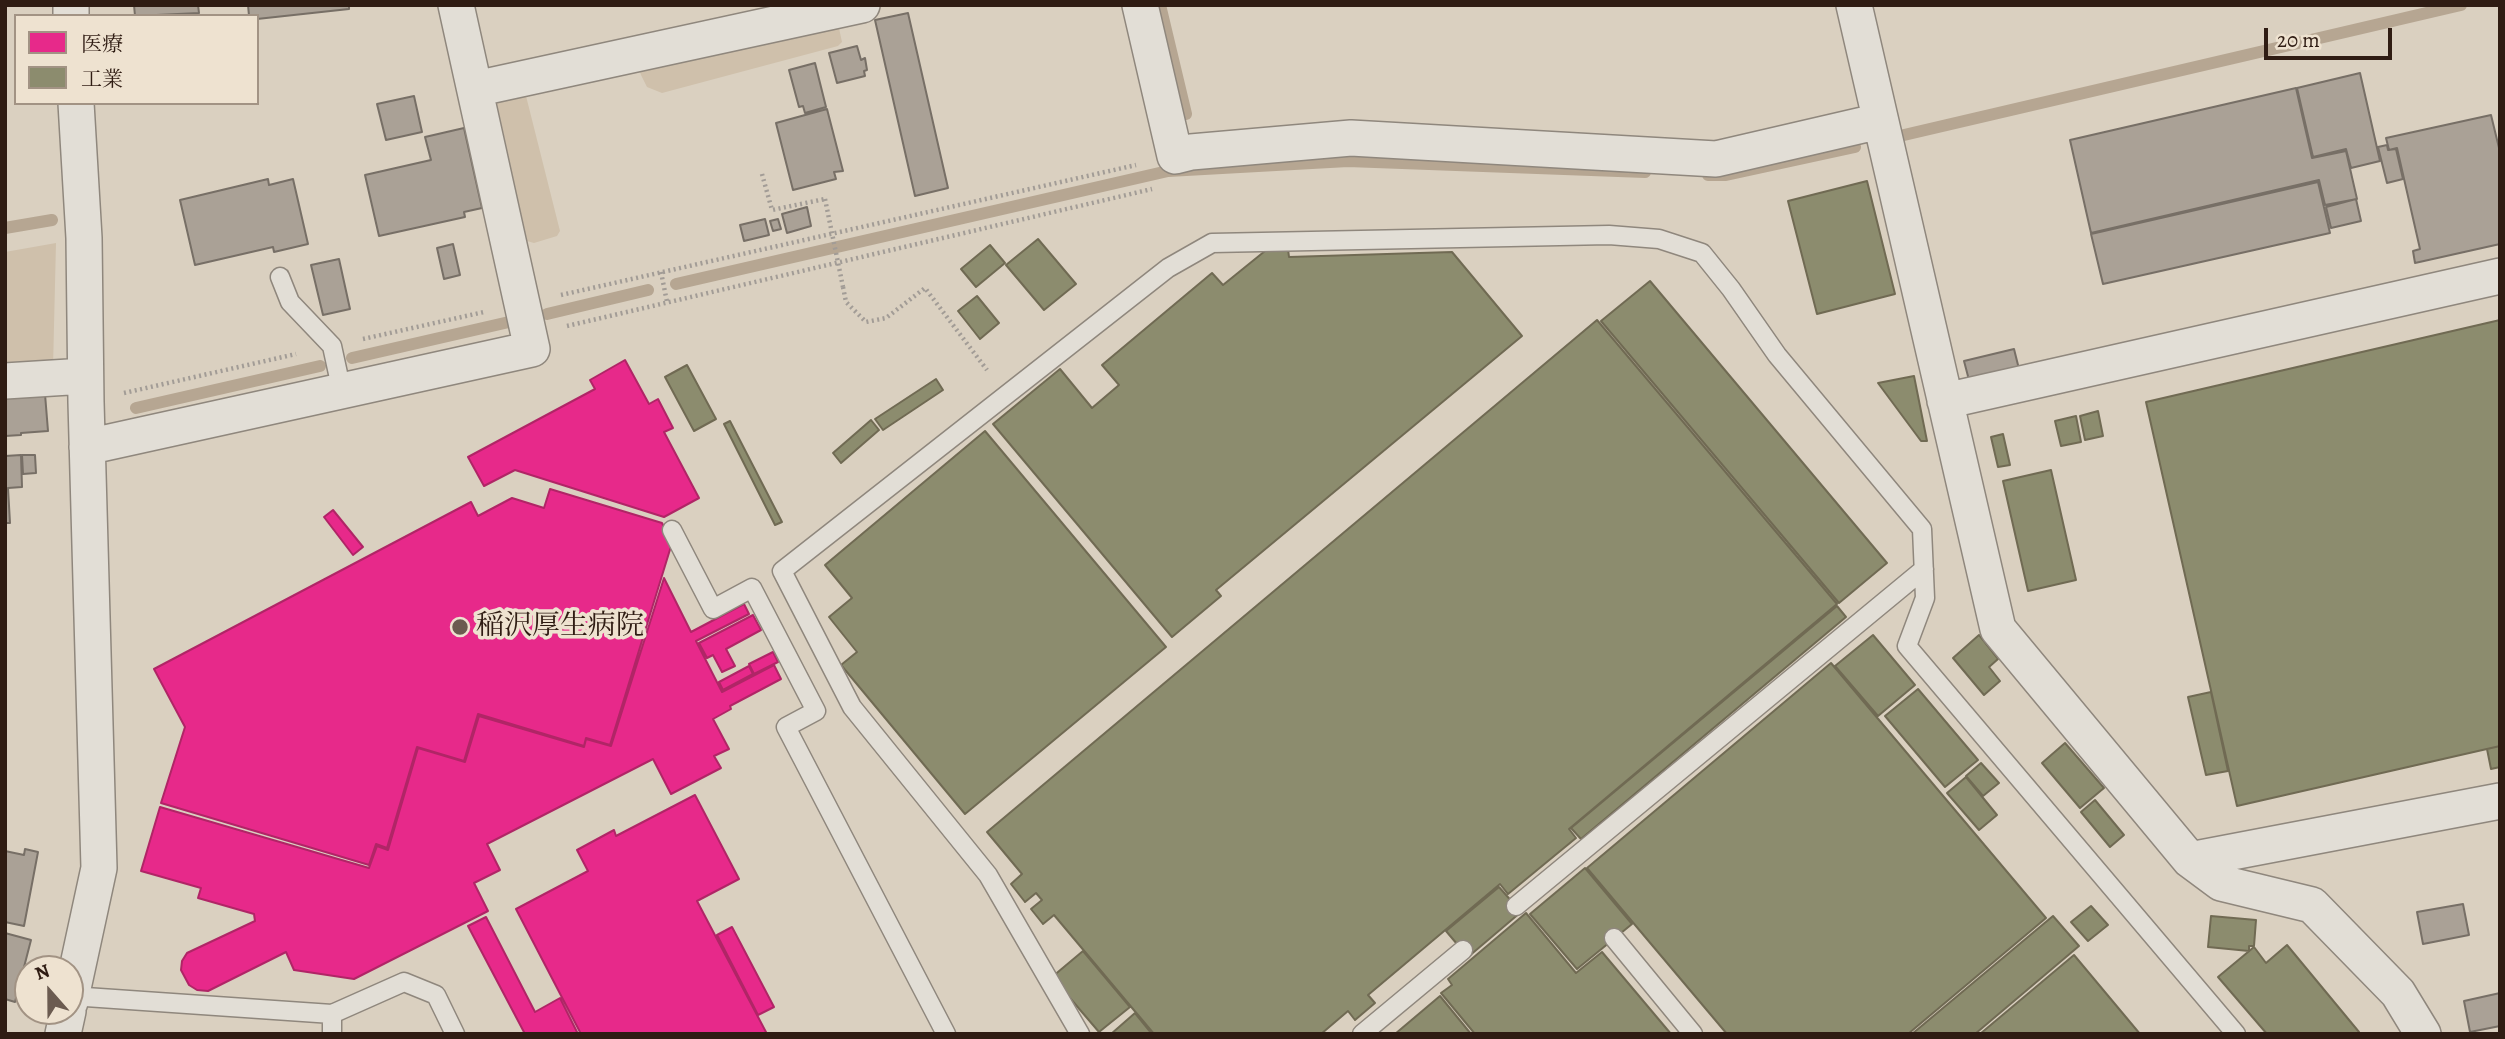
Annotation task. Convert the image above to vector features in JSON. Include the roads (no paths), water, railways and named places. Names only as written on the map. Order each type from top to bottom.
[{"type":"street","points":[[87,447],[532,349],[456,5]]},
{"type":"street","points":[[475,89],[862,5]]},
{"type":"street","points":[[1140,5],[1175,156],[1191,152],[1350,138],[1717,159],[1880,121]]},
{"type":"street","points":[[1854,5],[1998,629],[2190,860],[2221,883],[2312,905],[2398,993],[2423,1034]]},
{"type":"street","points":[[76,105],[83,238],[99,868],[80,955]]},
{"type":"street","points":[[1945,401],[2500,276]]},
{"type":"street","points":[[5,381],[85,389]]},
{"type":"street","points":[[2190,860],[2500,801]]},
{"type":"lane","points":[[1080,1034],[988,875],[852,707],[782,571],[1168,268],[1212,243],[1609,235],[1659,239],[1702,253],[1777,355],[1922,529],[1924,598],[1907,646],[2236,1034]]},
{"type":"lane","points":[[280,277],[290,302],[332,346],[342,392]]},
{"type":"lane","points":[[672,530],[713,609],[752,588],[816,711],[786,727],[946,1034]]},
{"type":"lane","points":[[1516,906],[1564,876],[1924,569]]},
{"type":"lane","points":[[1614,938],[1693,1034]]},
{"type":"lane","points":[[1362,1034],[1463,950]]},
{"type":"lane","points":[[84,1004],[332,1014],[404,982],[436,996],[455,1034]]},
{"type":"lane","points":[[332,1014],[332,1034]]},
{"type":"lane","points":[[63,1033],[76,1034]]},
{"type":"waterway","points":[[1160,5],[1186,114]]},
{"type":"waterway","points":[[1904,135],[2461,5]]},
{"type":"waterway","points":[[1708,175],[1726,175],[1855,147]]},
{"type":"waterway","points":[[676,284],[1168,171],[1348,161],[1645,172]]},
{"type":"waterway","points":[[5,228],[52,220]]},
{"type":"waterway","points":[[547,314],[648,290]]},
{"type":"waterway","points":[[352,358],[509,322]]},
{"type":"waterway","points":[[136,408],[320,366]]},
{"type":"place","name":"稲沢厚生病院","points":[[460,627]]}]
